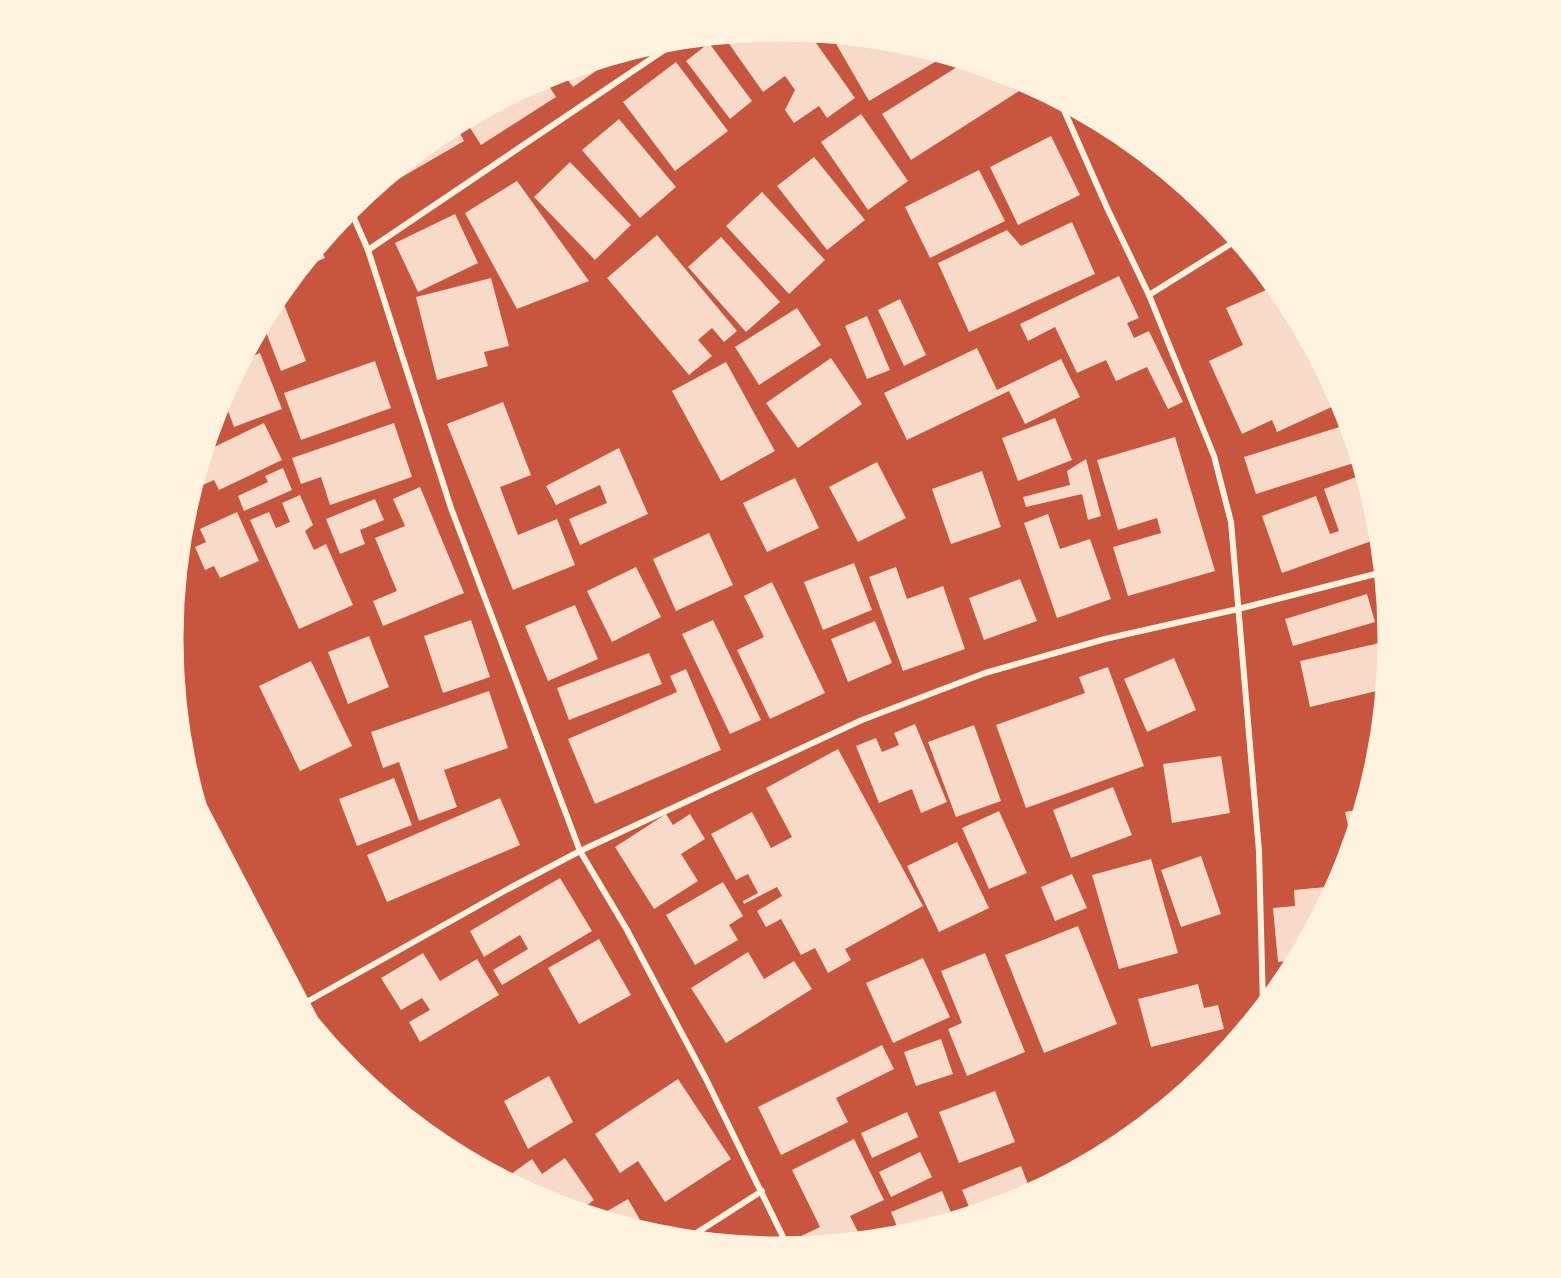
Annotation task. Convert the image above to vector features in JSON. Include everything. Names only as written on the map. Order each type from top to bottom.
[{"type":"main road","points":[[219,845],[289,981]]},
{"type":"street","points":[[368,250],[660,53]]},
{"type":"street","points":[[1065,113],[1149,295],[1214,456],[1231,522],[1259,852],[1263,993]]},
{"type":"street","points":[[354,219],[368,250],[451,508],[580,851],[627,930],[762,1191],[784,1238]]},
{"type":"street","points":[[1149,295],[1230,244]]},
{"type":"street","points":[[306,1003],[508,888],[580,851],[862,720],[985,673],[1105,639],[1238,609],[1375,574]]},
{"type":"street","points":[[699,1231],[762,1191]]},
{"type":"building","points":[[780,40],[815,42],[855,98],[827,118],[819,106],[794,123],[785,110],[795,90],[785,76],[763,92],[729,43]]},
{"type":"building","points":[[836,44],[897,52],[936,61],[869,101]]},
{"type":"building","points":[[711,45],[752,101],[730,119],[686,61],[706,46]]},
{"type":"building","points":[[676,62],[728,131],[675,171],[623,102]]},
{"type":"building","points":[[957,67],[1020,91],[911,160],[882,114]]},
{"type":"building","points":[[599,69],[573,87],[568,80]]},
{"type":"building","points":[[549,87],[556,97],[481,145],[470,128]]},
{"type":"building","points":[[861,114],[908,181],[868,210],[821,142]]},
{"type":"building","points":[[619,119],[676,187],[640,218],[582,150]]},
{"type":"building","points":[[460,134],[464,141],[397,180]]},
{"type":"building","points":[[1051,136],[1080,195],[1018,225],[990,167]]},
{"type":"building","points":[[814,157],[865,220],[827,250],[777,186]]},
{"type":"building","points":[[570,162],[631,225],[595,260],[534,197]]},
{"type":"building","points":[[979,170],[1005,221],[930,258],[905,207]]},
{"type":"building","points":[[517,181],[589,281],[517,309],[465,213]]},
{"type":"building","points":[[762,192],[825,260],[789,294],[726,226]]},
{"type":"building","points":[[455,214],[478,263],[418,292],[395,243]]},
{"type":"building","points":[[1072,222],[1095,274],[969,332],[938,263],[1007,230],[1021,246]]},
{"type":"building","points":[[657,235],[737,331],[724,342],[712,328],[698,340],[712,356],[689,375],[607,278]]},
{"type":"building","points":[[721,237],[780,302],[746,332],[688,267]]},
{"type":"building","points":[[1119,276],[1139,318],[1127,323],[1134,338],[1149,331],[1183,402],[1168,409],[1147,367],[1116,381],[1106,360],[1077,373],[1055,327],[1028,341],[1020,324]]},
{"type":"building","points":[[491,278],[509,346],[484,352],[488,366],[437,380],[416,297]]},
{"type":"building","points":[[1266,290],[1299,340],[1332,407],[1277,432],[1272,420],[1242,434],[1209,361],[1243,345],[1226,308]]},
{"type":"building","points":[[900,299],[926,355],[904,366],[878,310]]},
{"type":"building","points":[[284,305],[306,361],[281,371],[266,333]]},
{"type":"building","points":[[797,308],[821,345],[759,385],[735,347]]},
{"type":"building","points":[[867,316],[890,370],[867,379],[845,326]]},
{"type":"building","points":[[977,348],[997,390],[1061,359],[1080,397],[1025,424],[1009,391],[907,440],[884,393]]},
{"type":"building","points":[[260,353],[282,409],[234,427],[228,410],[254,356]]},
{"type":"building","points":[[831,358],[862,404],[798,448],[766,403]]},
{"type":"building","points":[[375,361],[391,408],[301,440],[284,393]]},
{"type":"building","points":[[726,362],[775,451],[721,481],[672,391]]},
{"type":"building","points":[[503,402],[531,475],[500,487],[518,535],[557,519],[575,565],[513,590],[447,424]]},
{"type":"building","points":[[1055,418],[1072,460],[1018,481],[1002,438]]},
{"type":"building","points":[[264,423],[282,460],[219,490],[214,480],[202,486],[214,447]]},
{"type":"building","points":[[394,423],[412,477],[330,505],[321,477],[301,484],[292,458]]},
{"type":"building","points":[[1339,427],[1352,463],[1256,494],[1244,457]]},
{"type":"building","points":[[1175,437],[1215,571],[1128,596],[1113,547],[1161,533],[1157,518],[1118,530],[1097,460]]},
{"type":"building","points":[[619,448],[648,514],[580,545],[569,519],[607,503],[600,485],[556,505],[546,486]]},
{"type":"building","points":[[1086,459],[1101,516],[1088,520],[1082,494],[1026,507],[1023,497],[1070,485],[1067,471]]},
{"type":"building","points":[[877,462],[906,518],[858,542],[829,487]]},
{"type":"building","points":[[283,468],[292,490],[244,511],[238,496],[268,482],[265,476]]},
{"type":"building","points":[[982,471],[1001,527],[951,544],[932,489]]},
{"type":"building","points":[[1357,477],[1370,541],[1282,573],[1262,516],[1316,496],[1330,534],[1339,531],[1324,489]]},
{"type":"building","points":[[795,478],[819,528],[767,552],[743,503]]},
{"type":"building","points":[[420,487],[464,593],[383,626],[373,601],[397,591],[375,538],[405,526],[393,499]]},
{"type":"building","points":[[300,495],[313,525],[305,531],[314,550],[326,544],[353,605],[299,629],[250,520],[269,512],[276,528],[290,522],[282,503]]},
{"type":"building","points":[[375,499],[384,520],[360,530],[365,544],[340,554],[326,519]]},
{"type":"building","points":[[237,512],[259,561],[220,578],[214,566],[205,570],[195,547],[206,542],[200,529]]},
{"type":"building","points":[[1048,514],[1060,549],[1090,539],[1111,599],[1057,618],[1024,523]]},
{"type":"building","points":[[709,533],[733,585],[676,611],[653,559]]},
{"type":"building","points":[[854,563],[872,610],[823,630],[804,582]]},
{"type":"building","points":[[636,567],[661,617],[612,642],[587,591]]},
{"type":"building","points":[[896,567],[907,599],[943,586],[965,649],[903,671],[869,577]]},
{"type":"building","points":[[1020,579],[1037,621],[984,640],[969,598]]},
{"type":"building","points":[[772,582],[825,693],[770,719],[737,650],[764,637],[744,596]]},
{"type":"building","points":[[1367,594],[1375,622],[1293,646],[1285,619]]},
{"type":"building","points":[[575,605],[598,659],[548,681],[525,626]]},
{"type":"building","points":[[471,620],[490,677],[443,693],[424,636]]},
{"type":"building","points":[[713,620],[761,720],[730,734],[682,634]]},
{"type":"building","points":[[875,621],[892,663],[848,682],[831,639]]},
{"type":"building","points":[[369,636],[389,687],[348,704],[328,652]]},
{"type":"building","points":[[1379,643],[1377,691],[1310,707],[1300,661]]},
{"type":"building","points":[[649,653],[662,684],[569,720],[557,688]]},
{"type":"building","points":[[1174,658],[1196,710],[1147,732],[1124,679]]},
{"type":"building","points":[[311,661],[352,746],[300,771],[259,686]]},
{"type":"building","points":[[1108,667],[1144,766],[1026,808],[996,725],[1085,693],[1079,677]]},
{"type":"building","points":[[686,669],[721,750],[595,804],[568,739],[677,692],[670,676]]},
{"type":"building","points":[[489,691],[508,748],[444,770],[457,807],[419,821],[399,762],[383,768],[371,732]]},
{"type":"building","points":[[915,724],[947,802],[921,813],[912,789],[879,803],[856,746],[876,738],[882,752],[899,745],[894,733]]},
{"type":"building","points":[[974,725],[1001,801],[956,817],[928,742]]},
{"type":"building","points":[[838,749],[923,906],[845,949],[851,960],[828,973],[815,948],[801,955],[781,919],[766,927],[757,911],[782,896],[777,887],[744,904],[743,901],[758,893],[748,874],[736,880],[711,834],[752,812],[771,848],[792,837],[766,788]]},
{"type":"building","points":[[1221,756],[1230,813],[1172,823],[1163,764]]},
{"type":"building","points":[[394,778],[412,825],[357,846],[339,799]]},
{"type":"building","points":[[1113,787],[1132,835],[1071,858],[1053,810]]},
{"type":"building","points":[[500,798],[520,845],[387,902],[367,855]]},
{"type":"building","points":[[1354,810],[1348,827],[1345,812]]},
{"type":"building","points":[[999,811],[1027,873],[989,889],[962,828]]},
{"type":"building","points":[[666,814],[673,825],[690,814],[705,839],[681,854],[698,881],[654,909],[615,847]]},
{"type":"building","points":[[957,842],[989,908],[939,932],[907,866]]},
{"type":"building","points":[[1201,856],[1221,914],[1181,927],[1161,870]]},
{"type":"building","points":[[1151,859],[1178,953],[1119,969],[1092,875]]},
{"type":"building","points":[[1072,874],[1087,908],[1055,921],[1041,887]]},
{"type":"building","points":[[560,878],[592,931],[502,985],[493,970],[528,949],[520,935],[484,957],[470,931]]},
{"type":"building","points":[[723,882],[743,916],[729,925],[738,940],[695,965],[666,915]]},
{"type":"building","points":[[1325,887],[1285,961],[1278,962],[1273,908],[1295,906],[1294,890]]},
{"type":"building","points":[[1078,926],[1117,1024],[1044,1053],[1005,955]]},
{"type":"building","points":[[599,939],[631,995],[579,1024],[548,968]]},
{"type":"building","points":[[748,952],[764,979],[794,961],[812,989],[726,1043],[691,988]]},
{"type":"building","points":[[423,953],[440,981],[477,959],[499,995],[420,1042],[409,1022],[430,1010],[422,998],[401,1010],[381,978]]},
{"type":"building","points":[[985,953],[1025,1052],[967,1076],[948,1029],[962,1023],[941,971]]},
{"type":"building","points":[[923,958],[950,1017],[893,1043],[866,983]]},
{"type":"building","points":[[1198,984],[1204,1008],[1218,1005],[1224,1029],[1151,1047],[1138,999]]},
{"type":"building","points":[[941,1039],[953,1074],[916,1086],[904,1052]]},
{"type":"building","points":[[882,1045],[894,1069],[836,1098],[848,1122],[781,1155],[758,1107]]},
{"type":"building","points":[[549,1076],[573,1122],[528,1149],[504,1101]]},
{"type":"building","points":[[678,1079],[731,1159],[665,1202],[638,1161],[620,1173],[595,1134]]},
{"type":"building","points":[[995,1091],[1015,1142],[959,1163],[939,1112]]},
{"type":"building","points":[[907,1112],[918,1137],[872,1158],[861,1133]]},
{"type":"building","points":[[854,1139],[884,1200],[850,1216],[858,1232],[799,1237],[820,1227],[792,1170]]},
{"type":"building","points":[[920,1152],[932,1177],[891,1197],[879,1172]]},
{"type":"building","points":[[565,1158],[594,1200],[587,1205],[512,1174],[532,1159],[542,1174]]},
{"type":"building","points":[[1021,1166],[1028,1184],[969,1207],[962,1190]]},
{"type":"building","points":[[942,1191],[951,1212],[897,1226],[891,1212]]},
{"type":"building","points":[[628,1199],[640,1220],[626,1217],[607,1211]]}]
